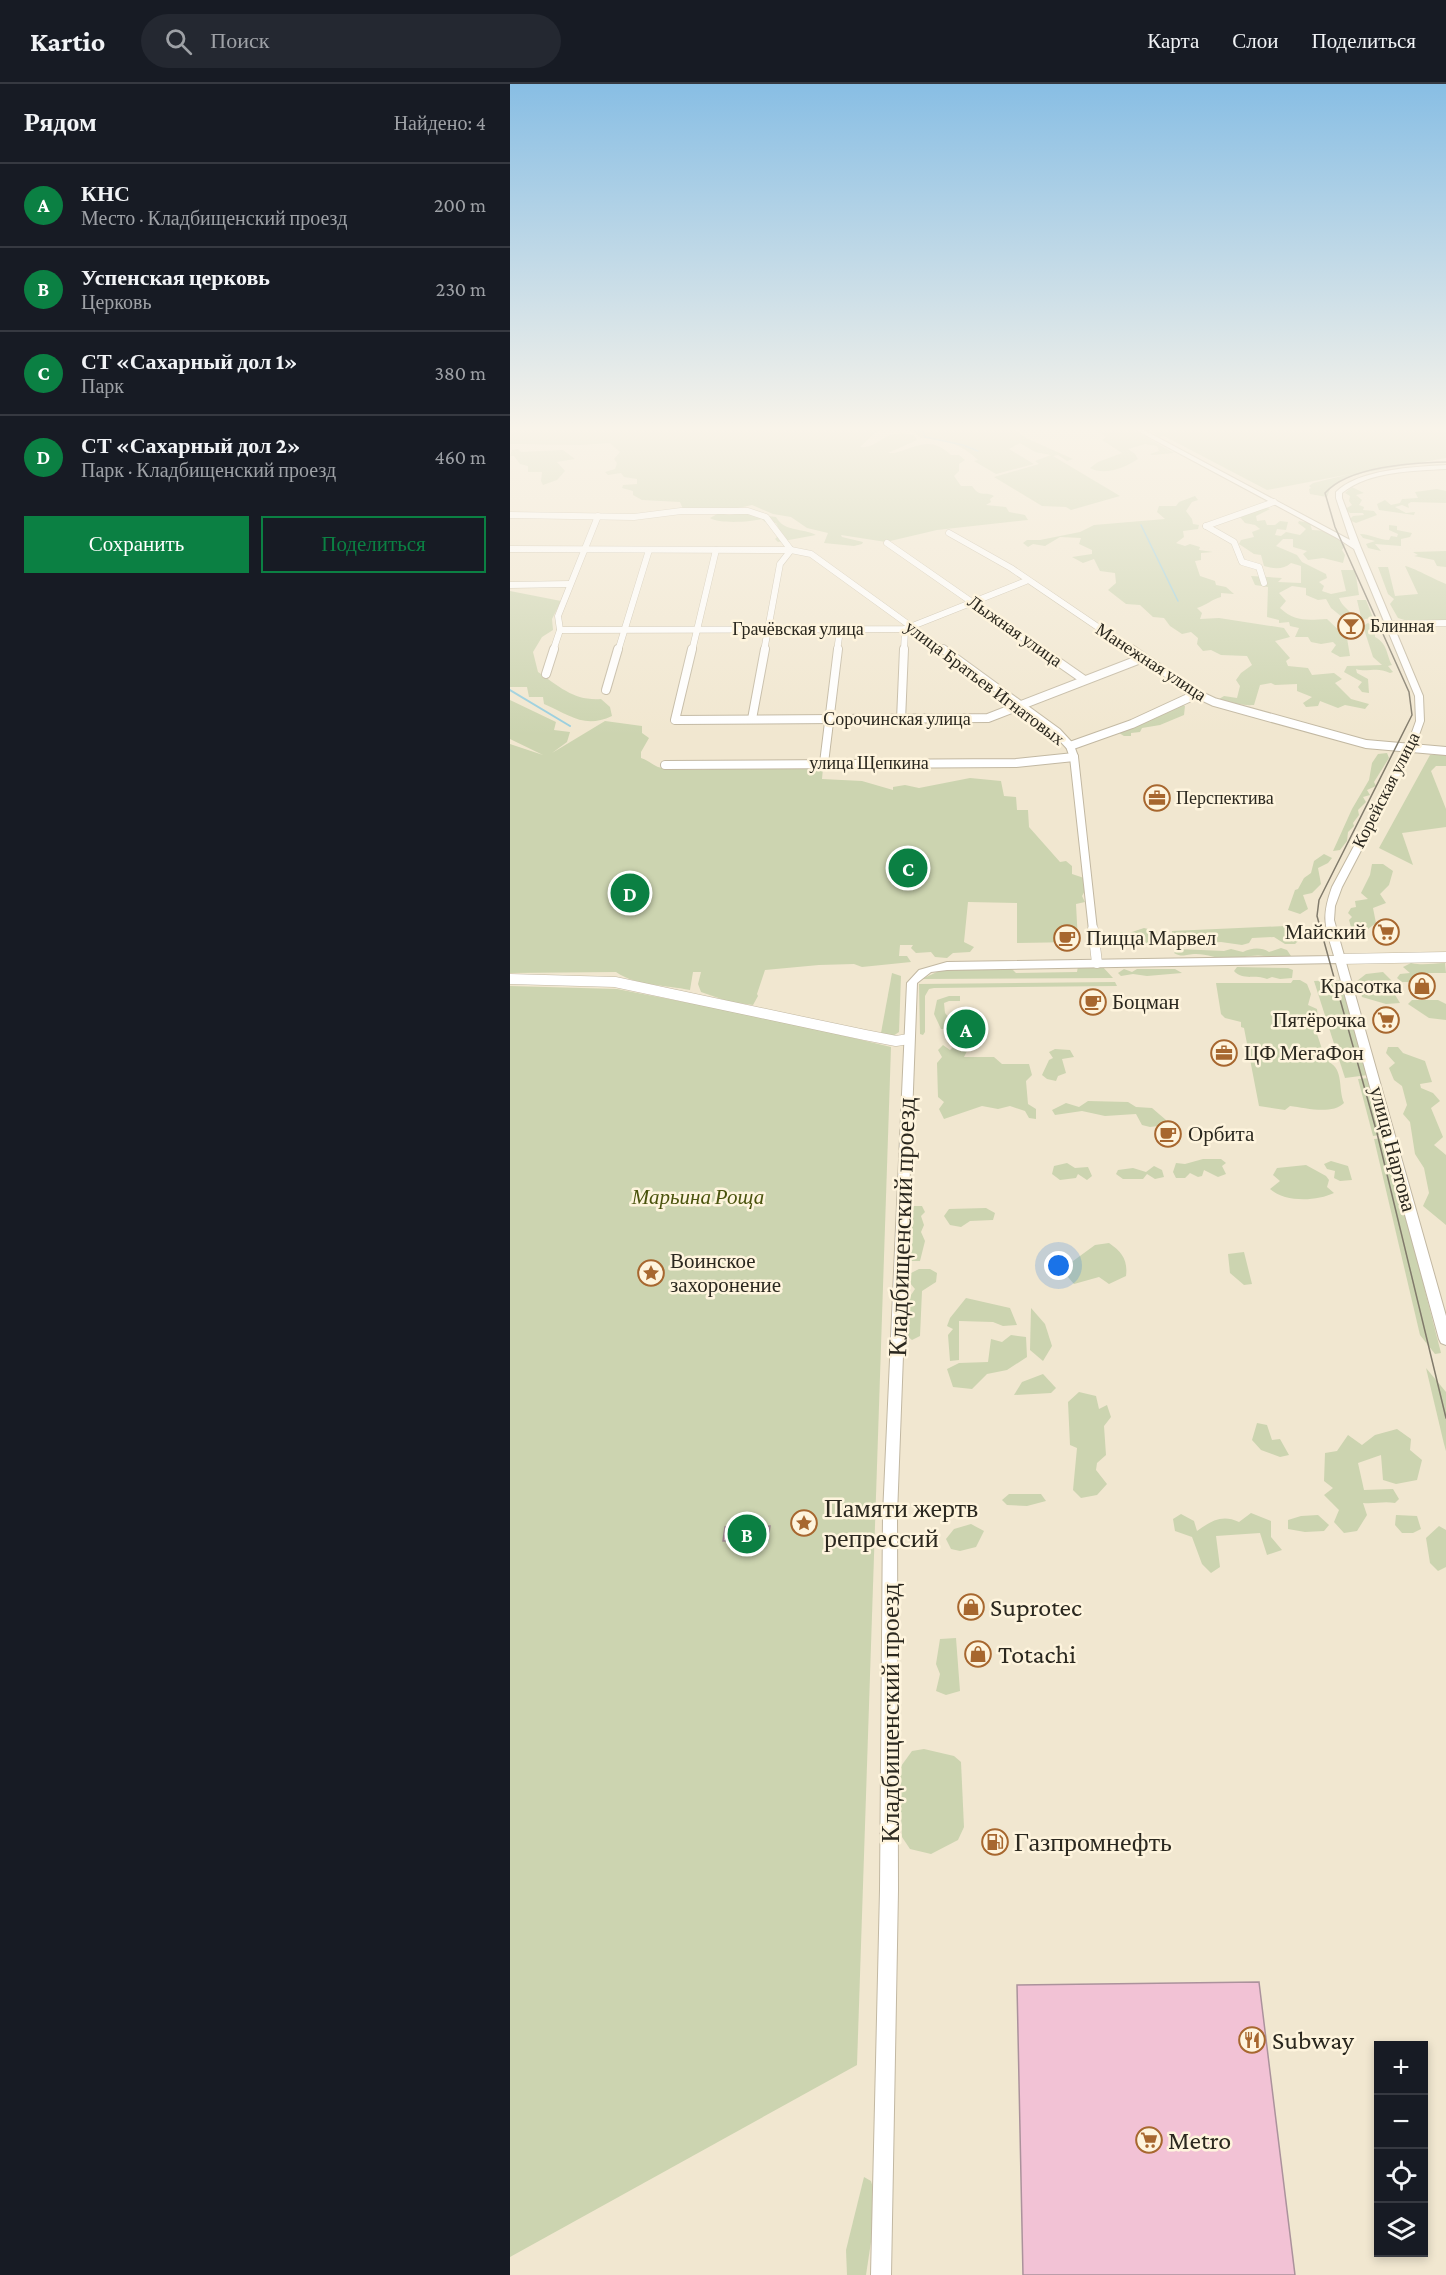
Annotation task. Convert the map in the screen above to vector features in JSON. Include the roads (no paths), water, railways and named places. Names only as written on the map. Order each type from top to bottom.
[{"type":"street","points":[[546,674],[560,630],[558,616],[592,530]]},
{"type":"street","points":[[776,530],[791,550]]},
{"type":"street","points":[[1213,530],[1234,542],[1242,562],[1259,567],[1264,583]]},
{"type":"street","points":[[1331,531],[1344,533],[1350,530]]},
{"type":"street","name":"Корейская улица","points":[[1340,959],[1329,920],[1330,906],[1337,887],[1410,748],[1420,722],[1419,696],[1350,530]]},
{"type":"street","points":[[1331,531],[1357,548]]},
{"type":"street","name":"Манежная улица","points":[[949,533],[1011,568],[1026,581],[1197,694],[1244,712],[1366,744],[1446,751]]},
{"type":"street","name":"Лыжная улица","points":[[887,543],[1083,679]]},
{"type":"street","points":[[510,549],[791,550]]},
{"type":"street","points":[[606,690],[649,550]]},
{"type":"street","points":[[695,629],[716,550]]},
{"type":"street","points":[[752,719],[766,629],[780,564],[791,550]]},
{"type":"street","name":"улица Братьев Игнатовых","points":[[791,550],[811,554],[908,628],[1057,732],[1070,746],[1074,757],[1096,963]]},
{"type":"street","name":"Грачёвская улица","points":[[560,630],[908,628],[1026,581]]},
{"type":"street","points":[[510,585],[570,584]]},
{"type":"street","points":[[1389,624],[1446,623]]},
{"type":"street","points":[[901,720],[908,628]]},
{"type":"street","name":"Сорочинская улица","points":[[695,629],[675,720],[988,718],[1083,679],[1143,658]]},
{"type":"street","points":[[824,763],[840,630]]},
{"type":"street","points":[[1070,746],[1132,724],[1197,694]]},
{"type":"street","name":"улица Щепкина","points":[[665,765],[1016,763],[1074,757]]},
{"type":"street","points":[[1096,963],[1446,957]]},
{"type":"street","name":"улица Нартова","points":[[1340,959],[1446,1339]]},
{"type":"street","name":"Кладбищенский проезд","points":[[881,2275],[889,1883],[890,1515],[910,989],[912,982],[919,974],[929,969],[946,966],[1096,963]]},
{"type":"street","points":[[510,979],[615,982],[896,1041],[909,1039]]},
{"type":"waterway","points":[[1144,530],[1178,601]]},
{"type":"waterway","points":[[510,690],[570,726]]},
{"type":"tram line","points":[[1336,530],[1409,692],[1412,715],[1319,900],[1317,916],[1377,1133],[1446,1418]]},
{"type":"place","name":"Блинная","points":[[1351,626]]},
{"type":"place","name":"Перспектива","points":[[1157,798]]},
{"type":"place","name":"СТ «Сахарный дол 1»","points":[[908,868]]},
{"type":"place","name":"СТ «Сахарный дол 2»","points":[[630,893]]},
{"type":"place","name":"Майский","points":[[1386,932]]},
{"type":"place","name":"Пицца Марвел","points":[[1067,938]]},
{"type":"place","name":"Красотка","points":[[1422,986]]},
{"type":"place","name":"Боцман","points":[[1093,1002]]},
{"type":"place","name":"Пятёрочка","points":[[1386,1020]]},
{"type":"place","name":"КНС","points":[[966,1029]]},
{"type":"place","name":"ЦФ МегаФон","points":[[1224,1053]]},
{"type":"place","name":"Орбита","points":[[1168,1134]]},
{"type":"place","name":"Воинское захоронение","points":[[651,1273]]},
{"type":"place","name":"Памяти жертв репрессий","points":[[804,1523]]},
{"type":"place","name":"Успенская церковь","points":[[747,1534]]},
{"type":"place","name":"Suprotec","points":[[971,1607]]},
{"type":"place","name":"Totachi","points":[[978,1654]]},
{"type":"place","name":"Газпромнефть","points":[[995,1842]]},
{"type":"place","name":"Subway","points":[[1252,2040]]},
{"type":"place","name":"Metro","points":[[1149,2140]]},
{"type":"park label","name":"Марьина Роща","points":[[698,1197]]}]
